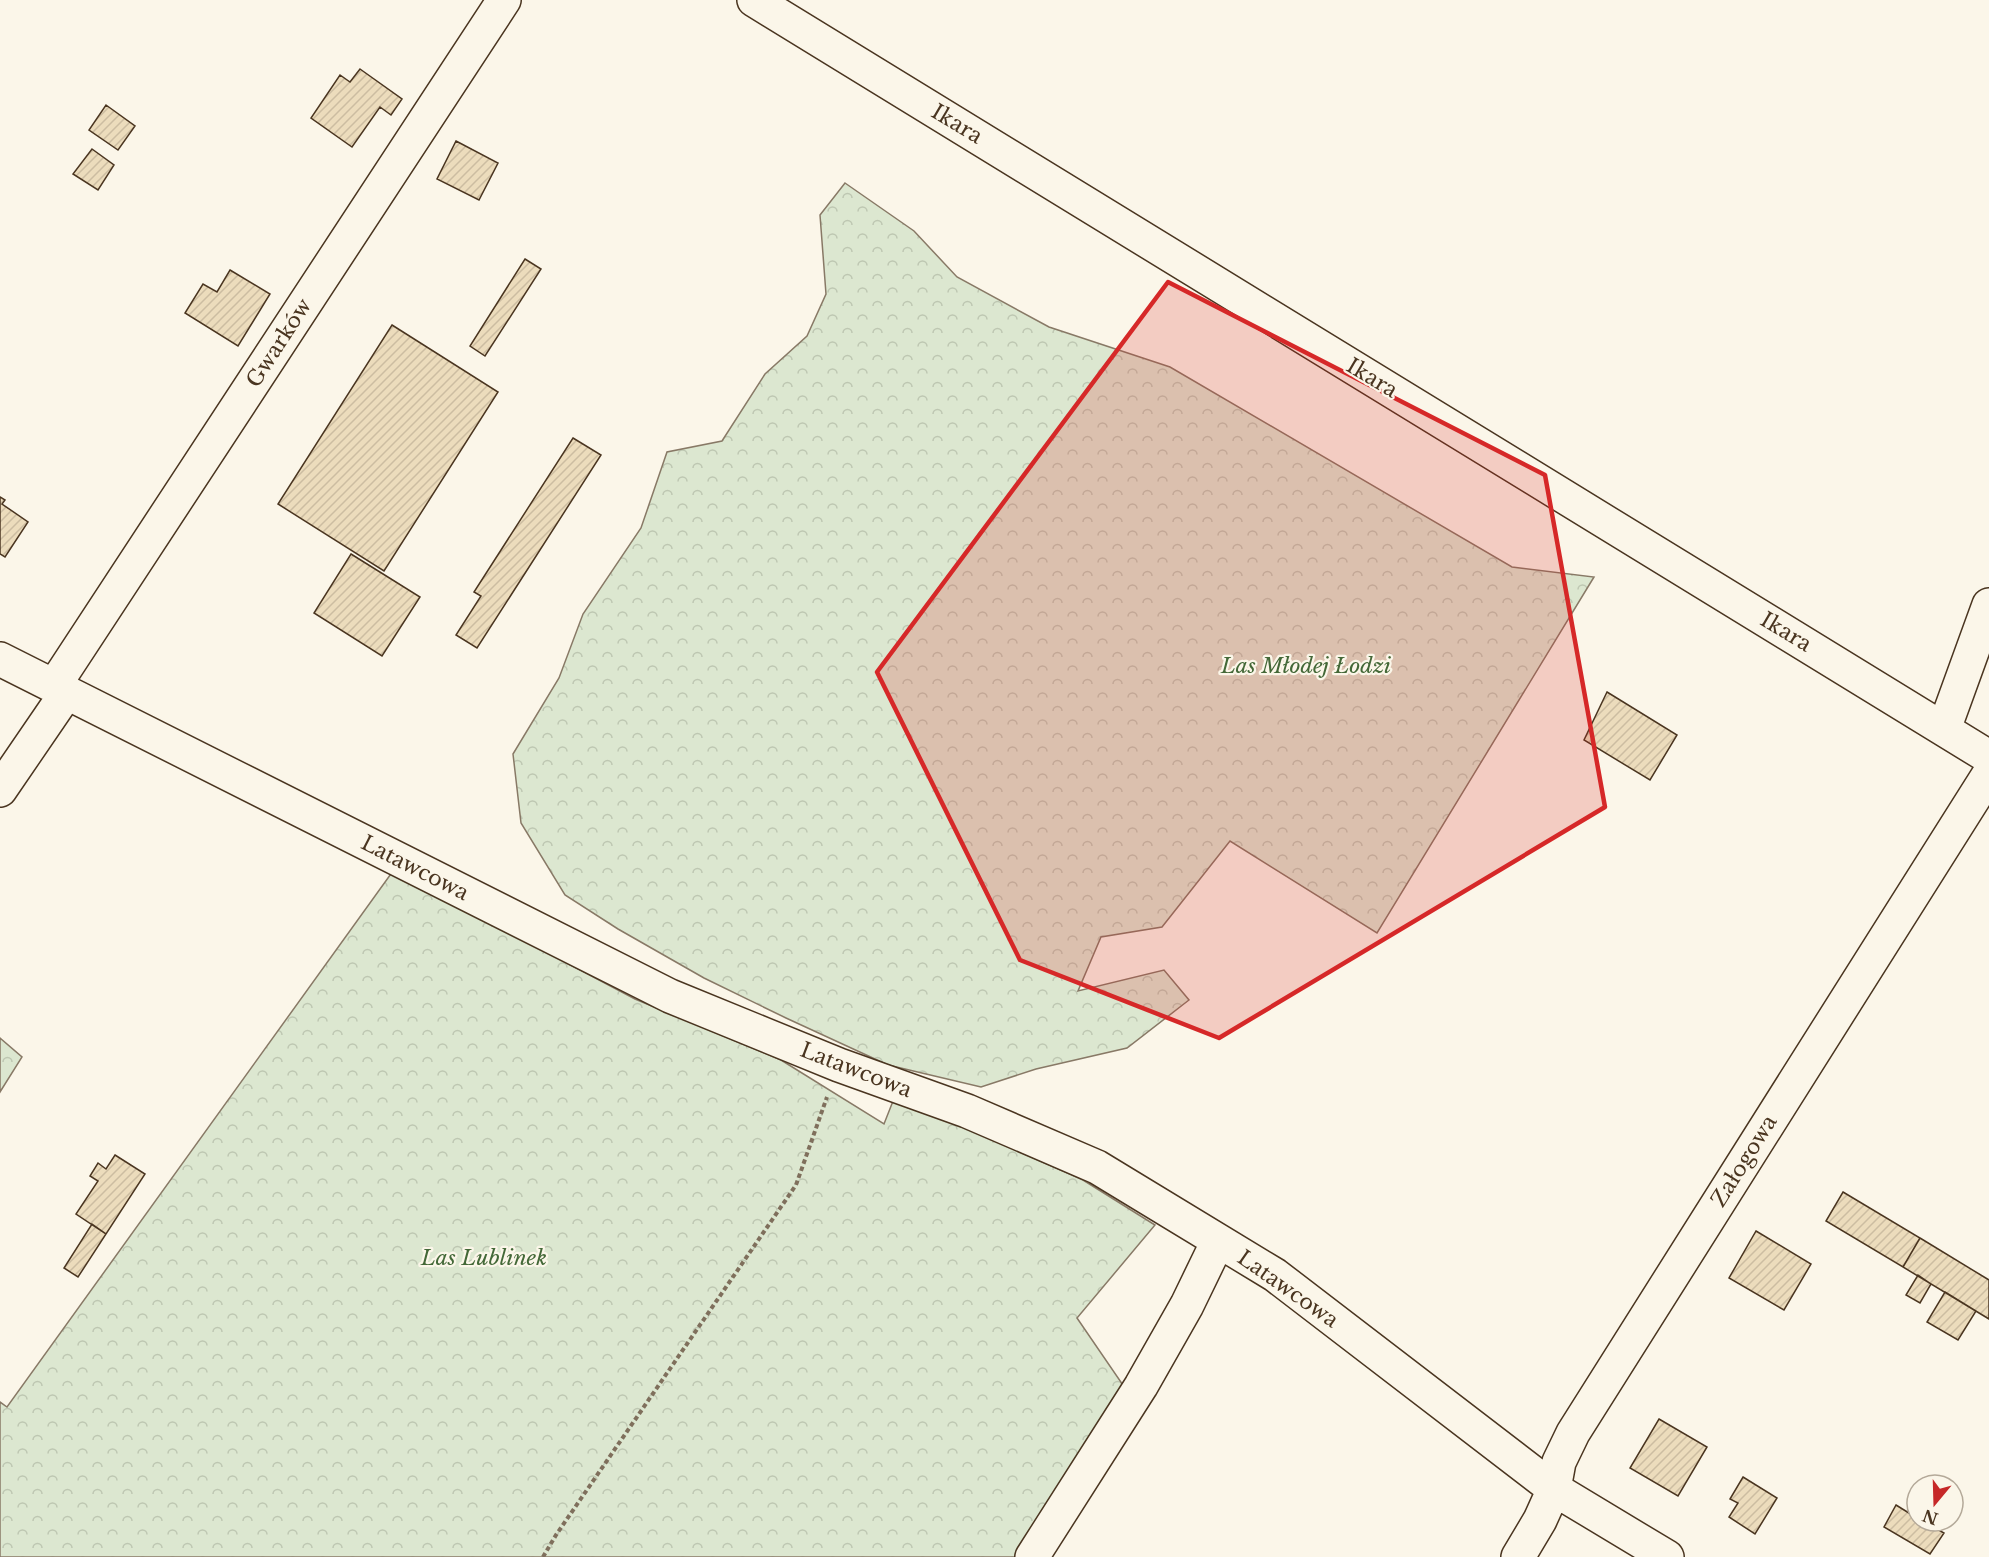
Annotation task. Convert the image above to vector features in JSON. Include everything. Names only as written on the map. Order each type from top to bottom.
[{"type":"street","name":"Gwarków","points":[[0,790],[60,689],[504,0]]},
{"type":"street","name":"Ikara","points":[[754,0],[1989,757]]},
{"type":"street","points":[[1944,729],[1989,605]]},
{"type":"street","name":"Latawcowa","points":[[0,659],[670,996],[838,1065],[967,1112],[1097,1167],[1275,1275],[1554,1489],[1667,1557]]},
{"type":"street","name":"Załogowa","points":[[1518,1557],[1540,1520],[1554,1489],[1559,1462],[1573,1433],[1989,774]]},
{"type":"street","points":[[1032,1557],[1141,1386],[1187,1305],[1218,1241]]},
{"type":"path","points":[[543,1557],[796,1185],[838,1065]]},
{"type":"highlighted area","points":[[1168,282],[1545,475],[1605,807],[1219,1038],[1020,960],[877,672]]},
{"type":"green space","name":"Las Młodej Łodzi","points":[[845,183],[914,231],[957,277],[1049,327],[1170,367],[1512,567],[1594,577],[1377,933],[1230,841],[1162,927],[1101,937],[1078,991],[1164,970],[1189,1000],[1127,1048],[1036,1069],[981,1087],[888,1065],[786,1018],[704,978],[618,929],[565,895],[521,823],[513,754],[559,678],[583,614],[641,528],[667,452],[722,441],[765,374],[807,336],[826,294],[820,215]]},
{"type":"green space","name":"Las Lublinek","points":[[393,871],[635,999],[781,1060],[884,1124],[895,1096],[1083,1180],[1155,1225],[1077,1318],[1125,1388],[1018,1557],[0,1557],[0,1402],[7,1407]]},
{"type":"green space","points":[[0,1038],[22,1057],[0,1092]]},
{"type":"building","points":[[360,69],[402,99],[391,115],[380,107],[352,147],[311,118],[340,75],[350,82]]},
{"type":"building","points":[[106,105],[135,126],[118,150],[89,130]]},
{"type":"building","points":[[456,141],[498,163],[479,200],[437,179]]},
{"type":"building","points":[[92,149],[114,165],[98,190],[73,174]]},
{"type":"building","points":[[525,259],[541,269],[485,356],[470,346]]},
{"type":"building","points":[[230,270],[270,294],[238,346],[185,313],[203,284],[217,292]]},
{"type":"building","points":[[392,325],[498,392],[384,571],[278,504]]},
{"type":"building","points":[[573,438],[601,455],[477,648],[456,635],[481,596],[474,592]]},
{"type":"building","points":[[0,497],[5,500],[2,504],[28,522],[5,557],[0,554]]},
{"type":"building","points":[[351,554],[420,597],[382,656],[314,613]]},
{"type":"building","points":[[1607,692],[1677,735],[1650,780],[1584,740]]},
{"type":"building","points":[[115,1155],[145,1174],[106,1234],[76,1214],[98,1181],[90,1176],[98,1163],[106,1169]]},
{"type":"building","points":[[1843,1192],[1920,1238],[1903,1267],[1826,1221]]},
{"type":"building","points":[[92,1224],[106,1234],[78,1277],[64,1268]]},
{"type":"building","points":[[1756,1231],[1811,1264],[1784,1310],[1729,1278]]},
{"type":"building","points":[[1920,1238],[1989,1280],[1989,1319],[1903,1267]]},
{"type":"building","points":[[1918,1275],[1931,1284],[1920,1303],[1906,1295]]},
{"type":"building","points":[[1945,1292],[1976,1311],[1958,1340],[1927,1322]]},
{"type":"building","points":[[1659,1419],[1707,1447],[1678,1496],[1630,1468]]},
{"type":"building","points":[[1743,1477],[1777,1498],[1755,1534],[1729,1517],[1738,1503],[1730,1499]]},
{"type":"building","points":[[1896,1505],[1905,1511],[1905,1533],[1944,1533],[1930,1554],[1884,1527]]}]
